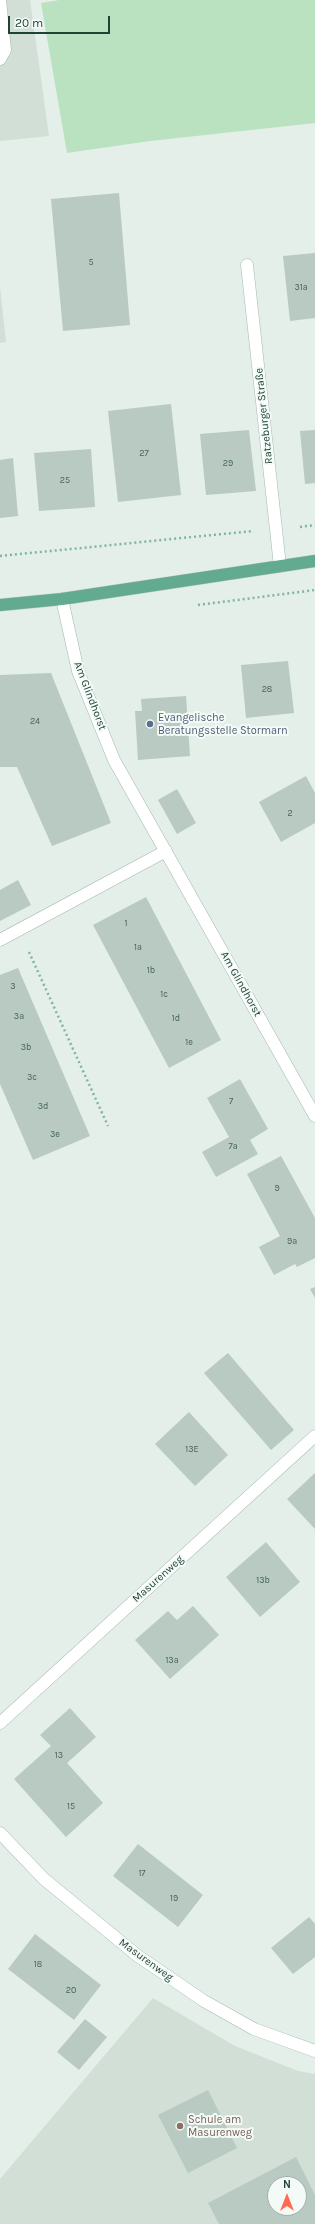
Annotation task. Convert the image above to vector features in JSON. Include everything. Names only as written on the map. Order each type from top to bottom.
[{"type":"main road","points":[[0,606],[315,561]]},
{"type":"street","points":[[0,0],[5,50],[0,59]]},
{"type":"street","name":"Ratzeburger Straße","points":[[247,265],[280,566]]},
{"type":"street","name":"Am Glindhorst","points":[[62,598],[78,671],[114,760],[315,1116]]},
{"type":"street","points":[[0,940],[166,851]]},
{"type":"street","name":"Masurenweg","points":[[0,1723],[315,1436]]},
{"type":"street","name":"Masurenweg","points":[[0,1833],[44,1879],[138,1956],[204,2001],[254,2029],[315,2051]]},
{"type":"path","points":[[0,556],[315,525]]},
{"type":"path","points":[[19,930],[108,1126]]},
{"type":"shaded area","points":[[0,0],[30,0],[49,136],[0,141]]},
{"type":"shaded area","points":[[0,287],[6,342],[0,343]]},
{"type":"shaded area","name":"Schule am Masurenweg","points":[[153,1998],[235,2046],[298,2071],[315,2074],[315,2224],[0,2224],[0,2179]]},
{"type":"green space","points":[[59,0],[315,0],[315,123],[150,141],[67,153],[41,3]]},
{"type":"building","points":[[119,193],[130,325],[63,331],[51,199]]},
{"type":"building","points":[[315,253],[315,318],[290,321],[283,256]]},
{"type":"building","points":[[171,404],[181,495],[118,502],[108,411]]},
{"type":"building","points":[[249,430],[256,491],[206,495],[200,434]]},
{"type":"building","points":[[315,430],[315,483],[305,484],[300,431]]},
{"type":"building","points":[[91,449],[95,507],[39,511],[34,453]]},
{"type":"building","points":[[13,458],[18,516],[0,518],[0,460]]},
{"type":"building","points":[[288,661],[294,713],[246,718],[241,665]]},
{"type":"building","points":[[51,673],[111,823],[52,846],[17,767],[0,767],[0,675]]},
{"type":"building","points":[[186,696],[190,756],[138,760],[135,711],[142,711],[141,699]]},
{"type":"building","points":[[306,776],[315,793],[315,823],[281,842],[259,802]]},
{"type":"building","points":[[177,789],[196,823],[177,834],[158,800]]},
{"type":"building","points":[[18,880],[31,905],[0,921],[0,890]]},
{"type":"building","points":[[146,897],[221,1040],[169,1068],[93,925]]},
{"type":"building","points":[[18,968],[90,1136],[33,1160],[0,1084],[0,975]]},
{"type":"building","points":[[240,1079],[268,1129],[250,1140],[258,1154],[216,1177],[202,1152],[229,1137],[207,1098]]},
{"type":"building","points":[[281,1156],[315,1218],[315,1258],[297,1267],[295,1264],[274,1275],[259,1247],[280,1236],[247,1174]]},
{"type":"building","points":[[315,1287],[315,1298],[310,1289]]},
{"type":"building","points":[[228,1353],[294,1430],[271,1450],[204,1373]]},
{"type":"building","points":[[189,1412],[228,1455],[195,1486],[155,1444]]},
{"type":"building","points":[[315,1473],[315,1529],[287,1499]]},
{"type":"building","points":[[266,1542],[300,1582],[260,1617],[226,1577]]},
{"type":"building","points":[[193,1606],[219,1635],[170,1679],[135,1640],[168,1611],[177,1620]]},
{"type":"building","points":[[70,1708],[96,1737],[67,1763],[103,1803],[66,1837],[14,1779],[51,1746],[40,1735]]},
{"type":"building","points":[[138,1844],[203,1895],[178,1927],[113,1876]]},
{"type":"building","points":[[309,1917],[315,1924],[315,1957],[293,1974],[271,1948]]},
{"type":"building","points":[[35,1934],[101,1985],[74,2020],[8,1969]]},
{"type":"building","points":[[85,2019],[107,2037],[79,2070],[57,2052]]},
{"type":"building","points":[[208,2090],[237,2148],[188,2173],[158,2115]]},
{"type":"building","points":[[296,2157],[306,2176],[267,2176],[267,2216],[307,2216],[307,2179],[315,2195],[315,2224],[219,2224],[208,2203]]},
{"type":"place","name":"Evangelische Beratungsstelle Stormarn","points":[[150,724]]},
{"type":"place","name":"Schule am Masurenweg","points":[[180,2126]]}]
